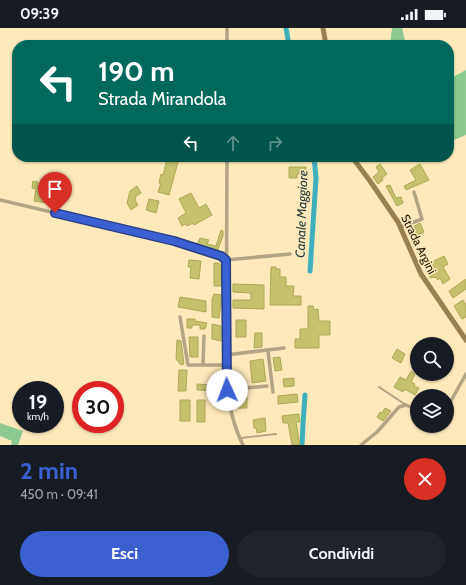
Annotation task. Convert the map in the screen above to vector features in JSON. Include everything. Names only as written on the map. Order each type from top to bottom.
[{"type":"main road","points":[[323,28],[325,40]]},
{"type":"main road","name":"Strada Argini","points":[[356,162],[401,227],[421,274],[466,340]]},
{"type":"street","points":[[227,28],[227,40]]},
{"type":"street","points":[[227,162],[227,390],[231,412],[239,438],[243,445]]},
{"type":"street","points":[[401,227],[422,219],[414,192]]},
{"type":"street","points":[[0,200],[174,241],[221,256],[226,260],[290,254]]},
{"type":"street","points":[[180,317],[188,365],[226,365]]},
{"type":"street","points":[[204,336],[204,365]]},
{"type":"street","points":[[226,355],[284,348]]},
{"type":"street","points":[[268,351],[273,392]]},
{"type":"street","points":[[454,395],[466,374]]},
{"type":"street","points":[[227,390],[267,386]]},
{"type":"street","points":[[361,445],[376,432],[398,407],[406,405],[410,407]]},
{"type":"lane","points":[[379,387],[406,405]]},
{"type":"lane","points":[[239,438],[276,434]]},
{"type":"green space","points":[[392,28],[402,28],[405,40],[391,40]]},
{"type":"green space","points":[[466,70],[466,135],[454,140],[454,76]]},
{"type":"green space","points":[[0,423],[12,427],[12,433],[22,433],[18,445],[11,445],[12,441],[0,436]]},
{"type":"building","points":[[166,162],[178,162],[169,195],[158,192],[161,183],[159,183],[161,174],[163,175]]},
{"type":"building","points":[[380,164],[387,174],[378,184],[373,177],[379,172],[376,167]]},
{"type":"building","points":[[420,164],[429,180],[406,190],[404,186],[416,180],[410,170]]},
{"type":"building","points":[[289,167],[306,167],[306,174],[297,174],[297,178],[289,178]]},
{"type":"building","points":[[33,181],[38,182],[37,188],[62,192],[60,205],[34,201],[36,189],[32,188]]},
{"type":"building","points":[[390,185],[396,198],[401,197],[403,203],[397,206],[386,186]]},
{"type":"building","points":[[137,186],[141,193],[136,196],[135,200],[138,205],[131,210],[127,203],[130,191]]},
{"type":"building","points":[[191,193],[199,208],[206,204],[212,215],[194,225],[193,223],[187,226],[185,224],[182,226],[178,218],[186,213],[179,199]]},
{"type":"building","points":[[149,199],[159,201],[156,213],[146,210]]},
{"type":"building","points":[[420,223],[424,232],[415,236],[411,228]]},
{"type":"building","points":[[221,230],[223,231],[223,236],[217,252],[197,245],[200,238],[209,240],[207,244],[216,246]]},
{"type":"building","points":[[444,256],[448,264],[443,267],[450,279],[443,284],[440,278],[438,280],[435,277],[430,278],[430,272],[426,265]]},
{"type":"building","points":[[189,260],[201,261],[199,279],[190,278],[191,267],[188,267]]},
{"type":"building","points":[[214,263],[219,263],[221,266],[221,278],[223,278],[222,286],[214,286]]},
{"type":"building","points":[[271,267],[280,269],[280,277],[286,277],[286,286],[294,286],[293,296],[301,296],[301,305],[270,305]]},
{"type":"building","points":[[466,279],[466,289],[453,298],[449,291]]},
{"type":"building","points":[[233,284],[264,285],[264,309],[233,308],[233,300],[251,300],[251,293],[233,292]]},
{"type":"building","points":[[214,294],[222,295],[219,318],[212,317],[212,299]]},
{"type":"building","points":[[180,297],[206,301],[206,312],[178,307]]},
{"type":"building","points":[[463,300],[466,305],[466,317],[462,319],[454,306]]},
{"type":"building","points":[[308,306],[313,306],[314,310],[318,309],[319,321],[330,321],[330,335],[319,335],[319,348],[295,348],[295,339],[300,339],[300,329],[308,329]]},
{"type":"building","points":[[187,319],[195,319],[195,321],[207,323],[205,329],[200,329],[200,325],[192,325],[192,328],[187,328]]},
{"type":"building","points":[[236,320],[246,320],[246,337],[236,337]]},
{"type":"building","points":[[212,324],[221,326],[221,341],[212,339]]},
{"type":"building","points":[[255,333],[262,333],[262,347],[254,348]]},
{"type":"building","points":[[189,337],[198,337],[198,357],[190,357]]},
{"type":"building","points":[[177,340],[181,341],[184,364],[181,365],[176,359]]},
{"type":"building","points":[[397,349],[405,354],[401,363],[392,358]]},
{"type":"building","points":[[280,357],[282,370],[275,371],[273,358]]},
{"type":"building","points":[[263,359],[266,381],[252,383],[250,361]]},
{"type":"building","points":[[179,370],[187,370],[186,391],[178,391]]},
{"type":"building","points":[[410,373],[410,381],[415,384],[414,386],[418,389],[410,389],[410,392],[405,389],[403,392],[394,387],[400,377],[406,380]]},
{"type":"building","points":[[210,378],[214,378],[214,385],[220,385],[220,391],[197,390],[197,384],[210,385]]},
{"type":"building","points":[[294,378],[294,386],[284,387],[283,379]]},
{"type":"building","points":[[297,394],[298,402],[278,404],[278,396]]},
{"type":"building","points":[[238,397],[247,397],[247,408],[238,408]]},
{"type":"building","points":[[180,400],[190,400],[190,421],[180,421]]},
{"type":"building","points":[[197,400],[205,400],[205,422],[197,422]]},
{"type":"building","points":[[385,408],[391,411],[383,421],[377,417]]},
{"type":"building","points":[[299,414],[300,422],[296,422],[300,445],[292,445],[288,423],[283,423],[282,416]]},
{"type":"building","points":[[265,418],[266,431],[257,433],[256,428],[254,428],[253,420]]},
{"type":"waterway","name":"Canale Maggiore","points":[[286,28],[288,40]]},
{"type":"waterway","name":"Canale Maggiore","points":[[310,271],[316,178],[314,162]]},
{"type":"waterway","points":[[302,445],[305,395]]},
{"type":"route","points":[[55,213],[174,241],[221,256],[226,260],[227,390]]}]
